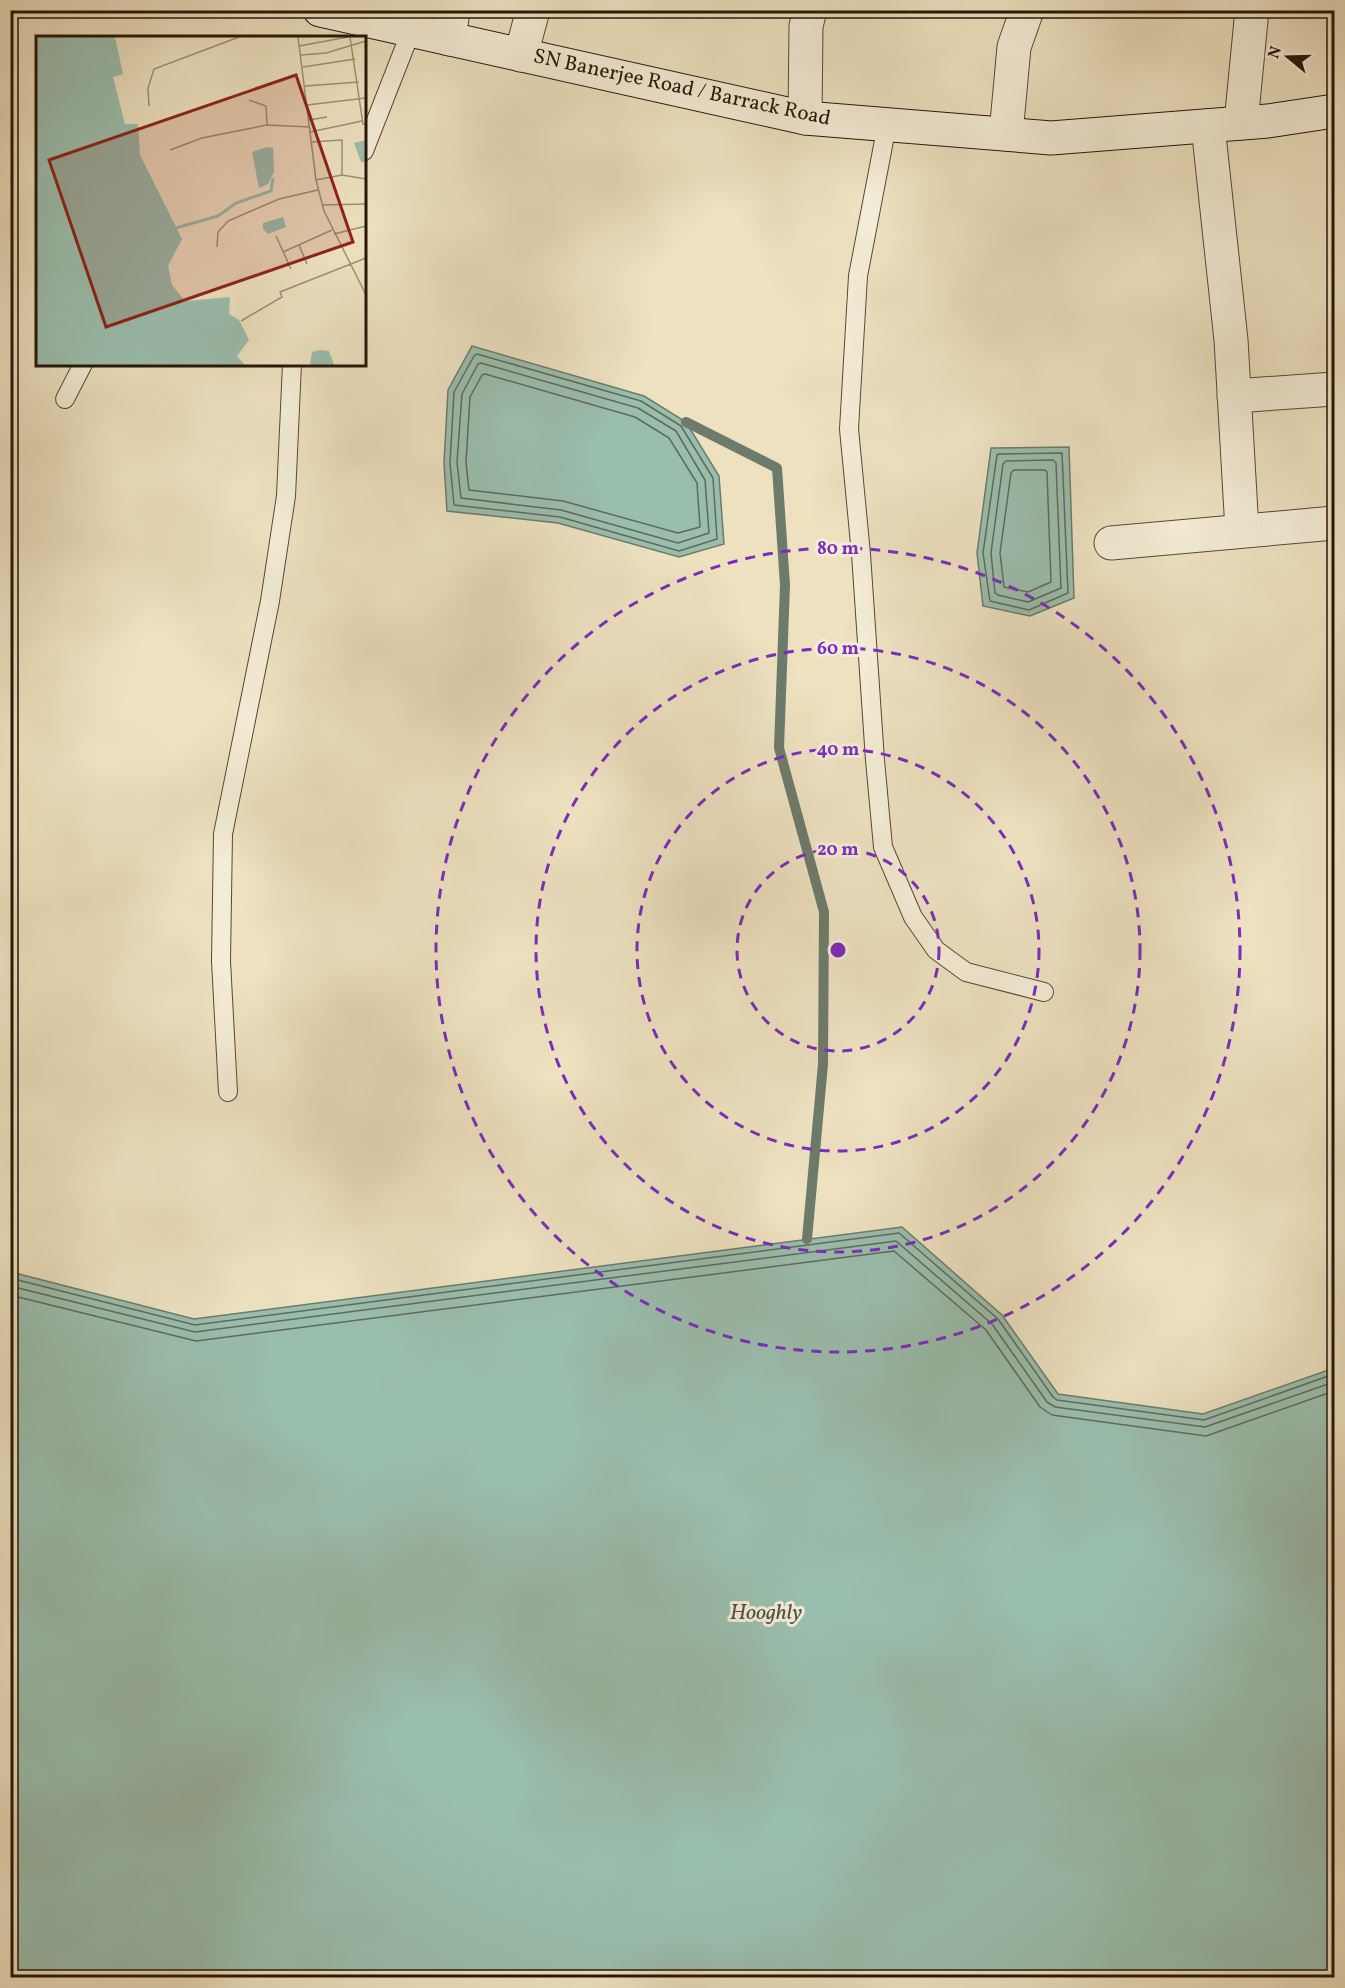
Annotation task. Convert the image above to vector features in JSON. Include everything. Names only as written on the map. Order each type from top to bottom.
[{"type":"street","name":"SN Banerjee Road / Barrack Road","points":[[320,10],[358,15],[411,31],[451,25],[521,55],[805,118],[1051,138],[1241,123],[1335,111]]},
{"type":"street","points":[[521,55],[533,10]]},
{"type":"street","points":[[805,118],[806,26],[810,10]]},
{"type":"street","points":[[1006,134],[1014,47],[1027,10]]},
{"type":"street","points":[[1241,123],[1252,10]]},
{"type":"street","points":[[1208,126],[1231,340],[1242,530]]},
{"type":"street","points":[[1234,396],[1335,389]]},
{"type":"street","points":[[1111,543],[1335,523]]},
{"type":"lane","points":[[366,146],[411,31]]},
{"type":"lane","points":[[887,125],[858,276],[849,429],[861,554],[883,847],[913,917],[936,950],[966,972],[1044,992]]},
{"type":"lane","points":[[65,399],[81,366]]},
{"type":"lane","points":[[228,1092],[221,961],[223,834],[270,601],[286,496],[292,366]]},
{"type":"water","points":[[472,346],[644,396],[686,422],[719,476],[724,544],[679,557],[558,523],[447,511],[444,463],[448,390]]},
{"type":"water","points":[[1069,447],[1074,598],[1030,616],[983,606],[977,553],[991,448]]},
{"type":"water","name":"Hooghly","points":[[902,1227],[1002,1315],[1058,1394],[1203,1414],[1334,1368],[1334,1977],[11,1977],[11,1272],[194,1319]]},
{"type":"waterway","points":[[686,422],[777,468],[785,585],[779,748],[824,912],[823,1064],[807,1239]]}]
